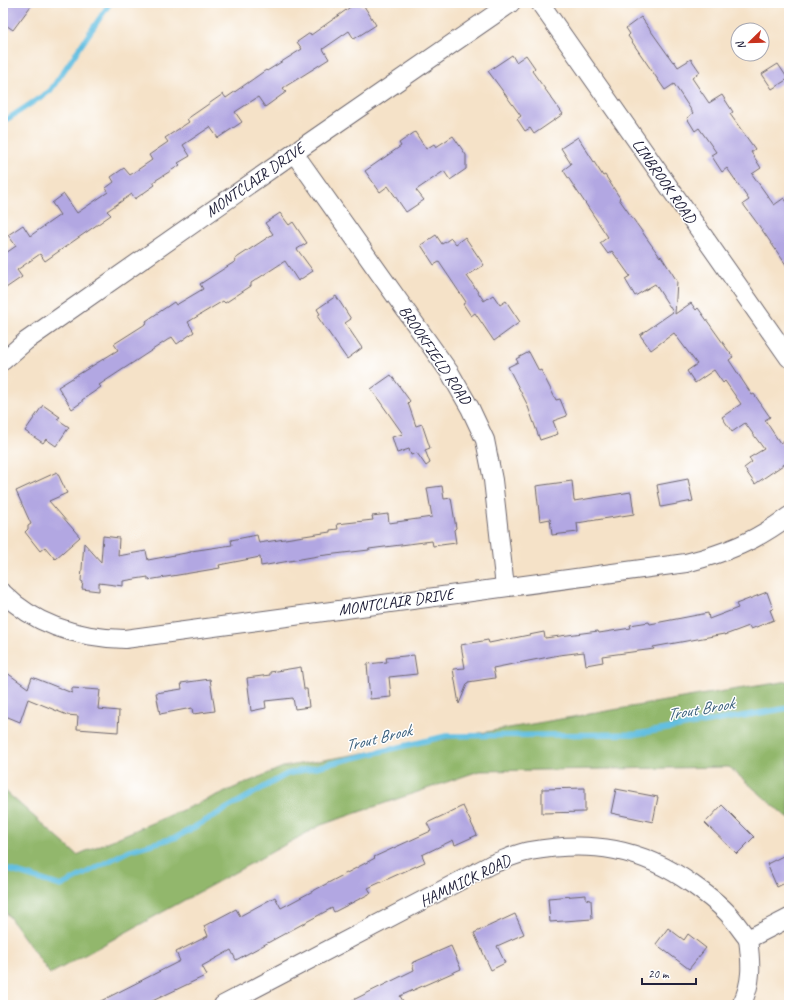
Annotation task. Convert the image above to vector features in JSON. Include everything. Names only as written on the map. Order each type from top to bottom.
[{"type":"street","name":"MONTCLAIR DRIVE","points":[[3,361],[26,341],[511,3]]},
{"type":"street","name":"LINBROOK ROAD","points":[[540,3],[789,358]]},
{"type":"street","name":"BROOKFIELD ROAD","points":[[294,153],[450,373],[470,408],[485,440],[493,480],[505,587]]},
{"type":"street","name":"MONTCLAIR DRIVE","points":[[3,593],[23,610],[38,619],[76,634],[125,638],[686,563],[713,556],[741,546],[769,531],[789,516]]},
{"type":"street","name":"HAMMICK ROAD","points":[[223,1005],[492,864],[528,851],[559,847],[601,847],[636,854],[659,863],[682,876],[708,895],[731,917],[748,939]]},
{"type":"street","points":[[741,1005],[749,986],[751,966],[748,939],[789,918]]},
{"type":"green space","points":[[789,681],[789,819],[729,767],[479,771],[321,825],[50,974],[3,908],[3,789],[77,855],[283,767]]},
{"type":"building","points":[[3,3],[33,3],[13,30],[3,23]]},
{"type":"building","points":[[356,3],[360,3],[364,6],[376,25],[354,39],[349,31],[323,49],[329,59],[283,88],[286,92],[265,107],[258,97],[235,112],[242,122],[218,138],[210,127],[183,145],[190,156],[178,163],[180,165],[153,182],[155,185],[135,199],[132,194],[107,211],[111,215],[45,261],[40,254],[17,270],[22,277],[3,290],[3,247],[6,253],[16,246],[8,235],[23,225],[30,236],[60,215],[52,203],[64,194],[77,213],[108,192],[106,188],[114,182],[111,177],[124,168],[130,175],[152,160],[149,155],[168,142],[165,138],[189,122],[187,119],[223,94],[226,98],[266,70],[267,71],[302,49],[297,42],[310,33],[311,35]]},
{"type":"building","points":[[641,17],[678,67],[691,59],[700,72],[692,78],[709,103],[722,95],[733,112],[730,114],[755,149],[751,152],[761,168],[752,174],[774,205],[784,198],[789,205],[789,269],[743,204],[749,200],[727,168],[722,172],[711,155],[716,152],[699,128],[695,131],[687,118],[693,113],[674,84],[665,90],[628,36],[630,34],[626,28]]},
{"type":"building","points":[[512,55],[516,62],[526,55],[535,68],[532,71],[563,114],[534,134],[530,128],[525,131],[517,119],[521,116],[488,71]]},
{"type":"building","points":[[778,64],[788,79],[772,89],[762,74]]},
{"type":"building","points":[[415,132],[426,149],[434,144],[436,147],[453,136],[466,155],[466,169],[450,180],[444,171],[416,190],[424,200],[406,212],[388,186],[380,192],[365,171],[401,146],[399,143]]},
{"type":"building","points":[[578,137],[603,176],[605,175],[620,198],[619,199],[660,257],[661,256],[677,281],[675,314],[691,303],[696,310],[698,308],[733,357],[729,360],[752,395],[754,394],[770,417],[765,420],[780,443],[789,437],[789,461],[755,484],[744,468],[752,462],[749,458],[764,449],[745,423],[732,432],[722,417],[741,404],[725,381],[723,383],[714,370],[695,383],[687,371],[697,364],[674,333],[651,350],[640,335],[673,312],[655,284],[635,296],[625,279],[630,276],[612,251],[608,254],[600,243],[608,237],[563,170],[571,164],[561,148]]},
{"type":"building","points":[[280,213],[289,225],[293,222],[307,243],[297,249],[313,271],[298,281],[285,261],[251,283],[251,286],[225,303],[223,301],[188,322],[194,332],[177,344],[172,337],[99,385],[101,387],[72,409],[58,387],[118,350],[114,344],[147,323],[146,321],[174,302],[176,305],[203,289],[200,284],[236,261],[235,259],[273,234],[265,223]]},
{"type":"building","points":[[436,235],[442,244],[451,238],[456,244],[465,237],[484,265],[467,276],[484,301],[493,295],[500,305],[506,301],[520,322],[494,341],[475,313],[471,316],[463,304],[466,302],[439,262],[434,265],[421,245]]},
{"type":"building","points":[[336,296],[351,319],[345,323],[362,348],[347,359],[317,316],[320,314],[317,309]]},
{"type":"building","points":[[529,352],[539,371],[541,370],[556,400],[560,399],[567,416],[553,421],[558,434],[540,440],[527,404],[508,367],[518,362],[516,359]]},
{"type":"building","points":[[391,375],[410,401],[408,403],[416,426],[422,424],[430,448],[425,450],[430,463],[426,466],[417,453],[411,455],[409,449],[397,453],[392,437],[403,434],[371,389]]},
{"type":"building","points":[[43,405],[60,417],[57,419],[69,427],[56,446],[46,439],[43,443],[25,431]]},
{"type":"building","points":[[57,472],[67,493],[49,501],[80,537],[55,559],[45,547],[40,551],[25,532],[31,524],[16,491]]},
{"type":"building","points":[[688,479],[693,501],[661,507],[657,485]]},
{"type":"building","points":[[572,481],[574,501],[631,492],[634,514],[577,523],[578,532],[552,535],[550,519],[540,521],[536,486]]},
{"type":"building","points":[[442,486],[444,499],[451,498],[456,528],[454,530],[456,543],[433,546],[432,541],[318,556],[261,566],[260,557],[219,565],[220,568],[148,580],[148,577],[123,581],[123,586],[99,583],[99,591],[82,589],[83,582],[81,581],[84,543],[101,562],[103,536],[119,538],[118,556],[146,551],[148,560],[191,551],[232,545],[231,540],[257,535],[259,543],[330,532],[330,530],[338,529],[337,524],[373,520],[372,516],[388,514],[389,523],[432,517],[427,488]]},
{"type":"building","points":[[767,592],[773,609],[770,610],[774,620],[751,629],[749,626],[725,635],[653,647],[654,649],[602,656],[603,662],[586,665],[584,652],[559,655],[493,668],[495,678],[468,682],[459,704],[453,669],[465,668],[461,645],[488,640],[489,643],[544,632],[545,638],[598,631],[599,633],[631,628],[630,625],[649,622],[650,624],[708,613],[709,619],[738,608],[736,604]]},
{"type":"building","points":[[414,655],[417,674],[389,677],[391,697],[370,699],[367,664],[387,662],[386,658]]},
{"type":"building","points":[[301,667],[304,689],[307,689],[309,707],[295,709],[293,698],[265,701],[266,708],[251,711],[247,678],[270,675],[270,672]]},
{"type":"building","points":[[3,670],[28,688],[32,677],[72,693],[72,688],[100,690],[98,709],[119,711],[118,732],[77,729],[78,716],[67,715],[28,699],[20,722],[3,715]]},
{"type":"building","points":[[210,679],[215,711],[193,714],[192,708],[160,714],[156,693],[182,689],[181,683]]},
{"type":"building","points":[[585,788],[585,812],[542,813],[542,789]]},
{"type":"building","points":[[616,789],[658,797],[653,822],[611,813]]},
{"type":"building","points":[[722,805],[754,837],[737,854],[705,823]]},
{"type":"building","points":[[463,806],[477,835],[455,845],[453,840],[422,855],[425,862],[368,888],[371,893],[334,912],[332,908],[236,960],[231,950],[202,966],[207,975],[144,1005],[93,1005],[180,961],[176,952],[208,936],[204,926],[236,909],[240,916],[275,897],[281,908],[375,858],[374,857],[431,831],[427,823]]},
{"type":"building","points":[[789,853],[789,881],[777,887],[767,864]]},
{"type":"building","points":[[586,895],[586,899],[591,900],[592,919],[550,922],[548,898]]},
{"type":"building","points":[[515,914],[524,934],[497,946],[505,963],[491,970],[474,933]]},
{"type":"building","points":[[668,928],[684,940],[688,934],[706,948],[689,969],[656,944]]},
{"type":"building","points":[[451,946],[461,969],[400,996],[403,1001],[394,1005],[343,1005],[414,970],[412,963]]},
{"type":"waterway","name":"Trout Brook","points":[[3,122],[50,91],[110,3]]},
{"type":"waterway","name":"Trout Brook","points":[[3,868],[61,886],[130,850],[177,837],[287,774],[446,736],[637,734],[789,708]]}]
